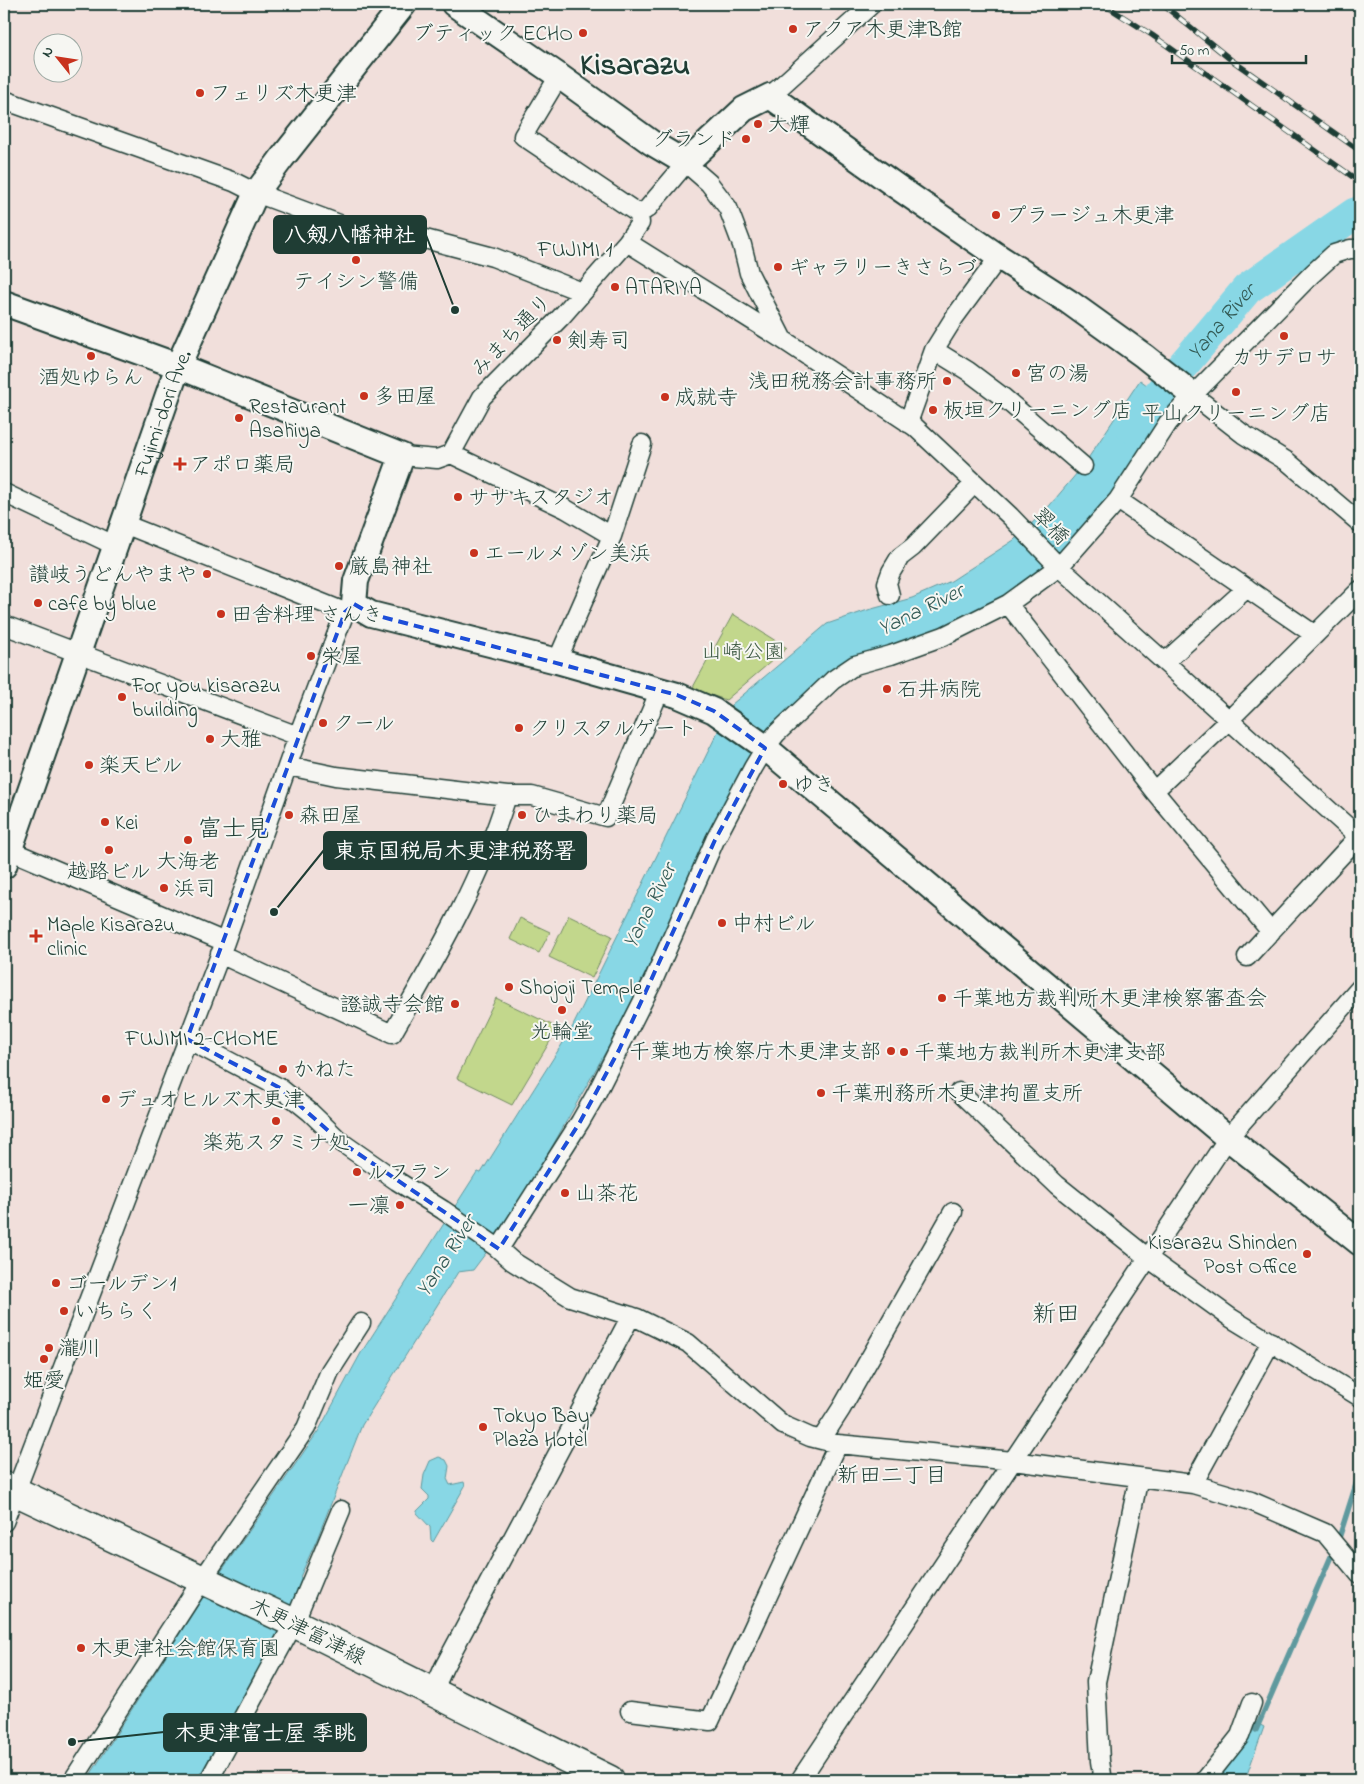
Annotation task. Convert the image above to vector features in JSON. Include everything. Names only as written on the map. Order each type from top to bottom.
[{"type":"main road","name":"木更津富津線","points":[[10,1488],[294,1623],[604,1779]]},
{"type":"street","name":"Fujimi-dori Ave.","points":[[5,855],[124,524],[178,366],[256,193],[293,143],[404,4]]},
{"type":"street","points":[[454,4],[652,143],[686,163],[709,183],[728,208],[742,245],[749,273],[782,339]]},
{"type":"street","points":[[559,76],[523,136],[639,214],[648,208],[686,163],[744,108],[770,96],[872,4]]},
{"type":"street","points":[[770,96],[999,256],[1069,302],[1144,356],[1243,434],[1288,462],[1360,522]]},
{"type":"street","points":[[4,100],[234,182],[256,193],[358,231],[425,239],[493,257],[582,292]]},
{"type":"street","name":"みまち通り","points":[[451,454],[482,397],[561,317],[627,242],[640,223],[639,214]]},
{"type":"street","name":"翠橋","points":[[627,242],[782,339],[915,427],[1010,516],[1059,567],[1360,836]]},
{"type":"street","points":[[497,1247],[580,1122],[615,1058],[653,980],[715,840],[763,746],[833,680],[855,665],[891,655],[944,636],[1008,604],[1059,567],[1118,500],[1168,423],[1193,395],[1334,254],[1350,249],[1360,249]]},
{"type":"street","points":[[908,423],[934,350],[954,318],[999,256]]},
{"type":"street","points":[[4,303],[178,366],[402,456],[437,459],[451,454],[566,509],[612,536]]},
{"type":"street","points":[[934,350],[968,371],[1004,398],[1083,466]]},
{"type":"street","points":[[558,661],[612,536],[642,444]]},
{"type":"street","points":[[4,1522],[10,1488],[188,1039],[298,736],[349,608],[356,581],[402,456]]},
{"type":"street","points":[[890,595],[887,583],[900,557],[913,547],[975,483]]},
{"type":"street","points":[[4,493],[116,546]]},
{"type":"street","points":[[1118,500],[1315,635]]},
{"type":"street","points":[[124,524],[349,608],[558,661],[677,694],[714,711],[763,746],[1228,1138],[1360,1243]]},
{"type":"street","points":[[1165,662],[1247,588]]},
{"type":"street","points":[[1154,791],[1229,720],[1360,590]]},
{"type":"street","points":[[1008,604],[1154,791],[1270,932]]},
{"type":"street","points":[[4,625],[298,736]]},
{"type":"street","points":[[288,766],[336,776],[507,796],[532,796],[606,817],[660,690]]},
{"type":"street","points":[[5,855],[222,948],[392,1034],[441,949],[474,885],[507,796]]},
{"type":"street","points":[[1247,957],[1360,836]]},
{"type":"street","points":[[800,1780],[1228,1138],[1360,988]]},
{"type":"street","points":[[188,1039],[280,1088],[310,1112],[341,1142],[497,1247],[512,1261],[570,1297],[631,1316],[688,1342],[783,1425],[830,1442],[1013,1461],[1193,1484],[1251,1501],[1325,1533],[1360,1575]]},
{"type":"street","points":[[959,1092],[1057,1185],[1148,1258],[1231,1318],[1360,1397]]},
{"type":"street","points":[[630,1711],[710,1720],[830,1442],[841,1409],[953,1212]]},
{"type":"street","points":[[433,1692],[444,1667],[631,1316]]},
{"type":"street","points":[[73,1780],[202,1580],[306,1428],[330,1371],[361,1323]]},
{"type":"street","points":[[1193,1484],[1271,1342]]},
{"type":"street","points":[[1099,1780],[1102,1775],[1096,1682],[1139,1477]]},
{"type":"street","points":[[209,1780],[294,1623],[341,1510]]},
{"type":"street","points":[[1205,1780],[1240,1736],[1252,1704]]},
{"type":"highlighted area","points":[[354,604],[371,614],[677,695],[714,711],[765,748],[715,840],[619,1050],[580,1122],[499,1249],[341,1142],[280,1088],[187,1039],[345,612]]},
{"type":"green space","name":"山崎公園","points":[[733,614],[787,648],[726,700],[692,689]]},
{"type":"green space","points":[[569,915],[612,936],[592,978],[549,957]]},
{"type":"green space","points":[[520,918],[550,932],[539,953],[510,939]]},
{"type":"green space","points":[[496,998],[558,1028],[512,1105],[457,1078]]},
{"type":"water","points":[[1140,380],[1173,404],[1113,496],[1061,554],[1008,595],[939,630],[854,658],[827,674],[766,730],[748,759],[618,1030],[540,1168],[541,1171],[498,1237],[473,1270],[458,1272],[362,1425],[300,1577],[305,1580],[275,1643],[197,1780],[87,1780],[200,1602],[319,1430],[361,1353],[477,1172],[481,1173],[571,1030],[731,705],[827,624],[912,598],[951,581],[1014,540],[1045,511],[1083,466]]},
{"type":"water","points":[[439,1457],[446,1460],[449,1466],[447,1479],[450,1485],[464,1482],[465,1486],[433,1542],[431,1540],[430,1527],[417,1511],[429,1499],[429,1496],[422,1489],[424,1475],[430,1461]]},
{"type":"water","points":[[1255,1722],[1264,1727],[1245,1780],[1214,1780]]},
{"type":"waterway","name":"Yana River","points":[[1131,427],[1247,289],[1354,214],[1360,212]]},
{"type":"waterway","points":[[1256,1730],[1339,1538],[1360,1472]]},
{"type":"railway","points":[[1103,4],[1152,35],[1360,182]]},
{"type":"railway","points":[[1162,4],[1230,59],[1360,151]]},
{"type":"place","name":"アクア木更津B館","points":[[793,29]]},
{"type":"place","name":"ブティック ECHO","points":[[583,33]]},
{"type":"place","name":"フェリズ木更津","points":[[200,93]]},
{"type":"place","name":"大輝","points":[[758,124]]},
{"type":"place","name":"グランド","points":[[746,139]]},
{"type":"place","name":"プラージュ木更津","points":[[996,215]]},
{"type":"place","name":"テイシン警備","points":[[356,260]]},
{"type":"place","name":"ギャラリーきさらづ","points":[[778,267]]},
{"type":"place","name":"ATARIYA","points":[[615,287]]},
{"type":"place","name":"八剱八幡神社","points":[[455,310]]},
{"type":"place","name":"カサデロサ","points":[[1284,336]]},
{"type":"place","name":"剣寿司","points":[[557,340]]},
{"type":"place","name":"酒処ゆらん","points":[[91,356]]},
{"type":"place","name":"宮の湯","points":[[1016,373]]},
{"type":"place","name":"浅田税務会計事務所","points":[[947,381]]},
{"type":"place","name":"平山クリーニング店","points":[[1236,392]]},
{"type":"place","name":"多田屋","points":[[364,396]]},
{"type":"place","name":"成就寺","points":[[665,397]]},
{"type":"place","name":"板垣クリーニング店","points":[[933,410]]},
{"type":"place","name":"Restaurant Asahiya","points":[[239,418]]},
{"type":"place","name":"アポロ薬局","points":[[180,464]]},
{"type":"place","name":"ササキスタジオ","points":[[458,497]]},
{"type":"place","name":"エールメゾン美浜","points":[[474,553]]},
{"type":"place","name":"厳島神社","points":[[339,566]]},
{"type":"place","name":"讃岐うどんやまや","points":[[207,574]]},
{"type":"place","name":"cafe by blue","points":[[38,603]]},
{"type":"place","name":"田舎料理 さんき","points":[[221,614]]},
{"type":"place","name":"栄屋","points":[[311,656]]},
{"type":"place","name":"石井病院","points":[[887,689]]},
{"type":"place","name":"For you kisarazu building","points":[[122,697]]},
{"type":"place","name":"クール","points":[[323,723]]},
{"type":"place","name":"クリスタルゲート","points":[[519,728]]},
{"type":"place","name":"大雅","points":[[210,739]]},
{"type":"place","name":"楽天ビル","points":[[89,765]]},
{"type":"place","name":"ゆき","points":[[783,784]]},
{"type":"place","name":"森田屋","points":[[289,815]]},
{"type":"place","name":"ひまわり薬局","points":[[522,815]]},
{"type":"place","name":"Kei","points":[[105,822]]},
{"type":"place","name":"大海老","points":[[188,840]]},
{"type":"place","name":"越路ビル","points":[[109,850]]},
{"type":"place","name":"浜司","points":[[164,888]]},
{"type":"place","name":"東京国税局木更津税務署","points":[[274,912]]},
{"type":"place","name":"中村ビル","points":[[722,923]]},
{"type":"place","name":"Maple Kisarazu clinic","points":[[36,936]]},
{"type":"place","name":"Shojoji Temple","points":[[509,987]]},
{"type":"place","name":"千葉地方裁判所木更津検察審査会","points":[[942,998]]},
{"type":"place","name":"證誠寺会館","points":[[455,1004]]},
{"type":"place","name":"光輪堂","points":[[562,1010]]},
{"type":"place","name":"千葉地方検察庁木更津支部","points":[[891,1051]]},
{"type":"place","name":"千葉地方裁判所木更津支部","points":[[904,1052]]},
{"type":"place","name":"かねた","points":[[283,1069]]},
{"type":"place","name":"千葉刑務所木更津拘置支所","points":[[821,1093]]},
{"type":"place","name":"デュオヒルズ木更津","points":[[106,1099]]},
{"type":"place","name":"楽苑スタミナ処","points":[[276,1121]]},
{"type":"place","name":"ルフラン","points":[[357,1172]]},
{"type":"place","name":"山茶花","points":[[565,1193]]},
{"type":"place","name":"一凛","points":[[400,1205]]},
{"type":"place","name":"Kisarazu Shinden Post Office","points":[[1307,1254]]},
{"type":"place","name":"ゴールデン1","points":[[56,1283]]},
{"type":"place","name":"いちらく","points":[[64,1311]]},
{"type":"place","name":"瀧川","points":[[49,1348]]},
{"type":"place","name":"姫愛","points":[[44,1359]]},
{"type":"place","name":"Tokyo Bay Plaza Hotel","points":[[483,1427]]},
{"type":"place","name":"木更津社会館保育園","points":[[81,1648]]},
{"type":"place","name":"木更津富士屋 季眺","points":[[72,1742]]},
{"type":"district","name":"Kisarazu","points":[[635,63]]},
{"type":"district","name":"FUJIMI 1","points":[[575,248]]},
{"type":"district","name":"富士見","points":[[234,828]]},
{"type":"district","name":"FUJIMI 2-CHOME","points":[[202,1037]]},
{"type":"district","name":"新田","points":[[1056,1313]]},
{"type":"district","name":"新田二丁目","points":[[892,1474]]}]
